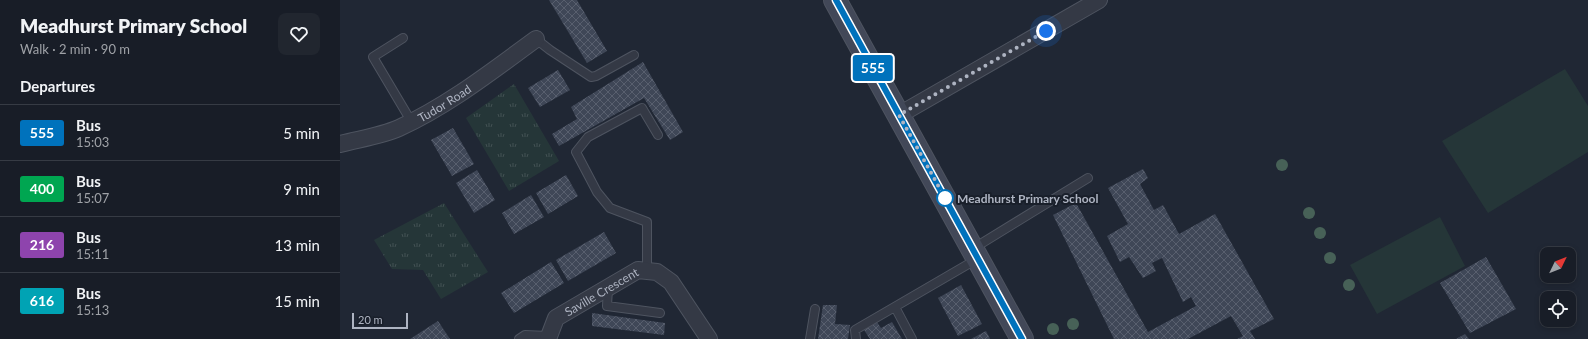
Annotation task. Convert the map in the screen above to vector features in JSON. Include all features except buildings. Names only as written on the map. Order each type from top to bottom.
[{"type":"street","points":[[836,0],[1022,339]]},
{"type":"street","points":[[899,115],[1099,0]]},
{"type":"street","name":"Tudor Road","points":[[340,144],[398,128],[461,94],[536,39]]},
{"type":"street","name":"Saville Crescent","points":[[548,337],[556,318],[638,270],[657,272],[670,282],[709,339]]},
{"type":"lane","points":[[403,38],[373,58],[411,121]]},
{"type":"lane","points":[[536,39],[591,77],[596,76],[634,55]]},
{"type":"lane","points":[[647,271],[647,222],[610,208],[598,192],[576,152],[588,137],[642,108],[658,135]]},
{"type":"lane","points":[[856,339],[855,330],[895,307],[1088,178]]},
{"type":"lane","points":[[608,288],[607,306],[660,313]]},
{"type":"lane","points":[[895,307],[912,339]]},
{"type":"lane","points":[[810,339],[815,309]]},
{"type":"lane","points":[[519,339],[525,335],[548,337]]},
{"type":"green space","points":[[1565,69],[1588,106],[1588,152],[1488,213],[1442,141]]},
{"type":"green space","points":[[514,84],[559,161],[509,191],[466,118]]},
{"type":"green space","points":[[444,203],[488,272],[441,299],[423,270],[392,269],[374,240]]},
{"type":"green space","points":[[1440,217],[1465,266],[1377,314],[1350,265]]},
{"type":"bus line","name":"555","points":[[836,0],[1022,339]]},
{"type":"place","name":"Meadhurst Primary School","points":[[945,198]]},
{"type":"route","points":[[945,198],[899,115],[1046,31]]}]
